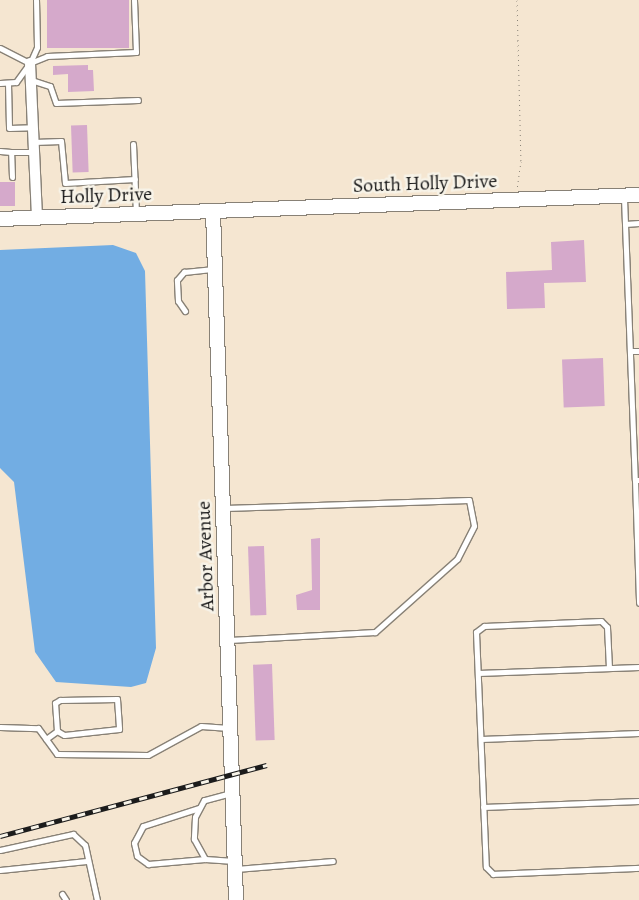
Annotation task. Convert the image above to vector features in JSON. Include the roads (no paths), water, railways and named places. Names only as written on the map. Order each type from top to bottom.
[{"type":"street","points":[[30,63],[37,218]]},
{"type":"street","name":"South Holly Drive","points":[[213,211],[639,195]]},
{"type":"street","name":"Holly Drive","points":[[0,219],[213,211]]},
{"type":"street","name":"Arbor Avenue","points":[[213,211],[232,728],[236,900]]},
{"type":"lane","points":[[0,83],[16,82],[30,63],[37,47],[36,0]]},
{"type":"lane","points":[[0,48],[30,63],[47,56],[136,52],[134,0]]},
{"type":"lane","points":[[31,80],[50,86],[56,103],[138,100]]},
{"type":"lane","points":[[8,83],[9,128],[33,127]]},
{"type":"lane","points":[[0,151],[11,152],[61,141],[65,183],[134,179]]},
{"type":"lane","points":[[133,144],[136,214]]},
{"type":"lane","points":[[11,152],[12,177]]},
{"type":"lane","points":[[624,195],[637,480],[639,603]]},
{"type":"lane","points":[[625,224],[639,223]]},
{"type":"lane","points":[[185,311],[178,302],[177,280],[184,272],[215,268]]},
{"type":"lane","points":[[630,351],[639,350]]},
{"type":"lane","points":[[224,508],[469,500],[474,526],[457,559],[375,632],[228,640]]},
{"type":"lane","points":[[609,668],[607,627],[601,621],[484,626],[476,632],[486,867],[493,874],[639,868]]},
{"type":"lane","points":[[478,673],[639,667]]},
{"type":"lane","points":[[117,699],[119,729],[64,735],[57,731],[55,703],[60,700],[117,699]]},
{"type":"lane","points":[[0,727],[38,728],[56,754],[148,755],[201,726],[232,728]]},
{"type":"lane","points":[[46,739],[57,731]]},
{"type":"lane","points":[[480,739],[639,733]]},
{"type":"lane","points":[[205,859],[194,839],[199,808],[204,800],[234,792]]},
{"type":"lane","points":[[483,807],[639,801]]},
{"type":"lane","points":[[199,808],[143,826],[134,843],[137,856],[148,864],[205,859],[236,865],[332,861]]},
{"type":"lane","points":[[0,850],[73,834],[85,845],[97,900]]},
{"type":"lane","points":[[0,870],[88,861]]},
{"type":"lane","points":[[62,894],[66,900]]},
{"type":"water","points":[[113,245],[136,253],[145,271],[156,648],[146,683],[131,687],[56,682],[35,652],[14,482],[0,468],[0,250]]},
{"type":"railway","points":[[0,836],[267,765]]}]
